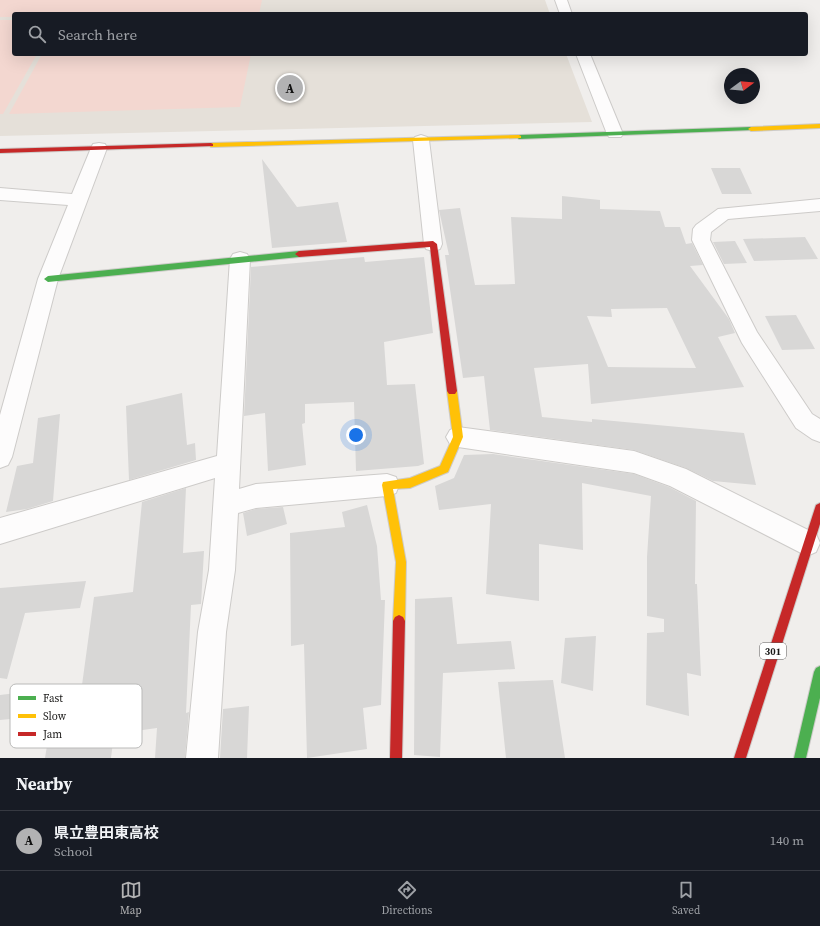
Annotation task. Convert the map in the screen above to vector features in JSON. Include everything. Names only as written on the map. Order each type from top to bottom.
[{"type":"main road","points":[[0,151],[421,140],[820,126]]},
{"type":"main road","points":[[48,279],[240,259],[433,244],[458,437],[444,469],[410,483],[387,485],[401,562],[396,758]]},
{"type":"main road","name":"301","points":[[740,758],[807,543],[820,508]]},
{"type":"main road","points":[[800,758],[814,731],[820,672]]},
{"type":"street","points":[[561,0],[565,12]]},
{"type":"street","points":[[584,56],[615,134]]},
{"type":"street","points":[[421,140],[433,244]]},
{"type":"street","points":[[0,458],[48,279],[99,148]]},
{"type":"street","points":[[0,194],[78,200]]},
{"type":"street","points":[[820,205],[724,213],[702,228],[701,240],[749,337],[804,421],[820,432]]},
{"type":"street","points":[[202,758],[212,632],[222,570],[240,259]]},
{"type":"street","points":[[458,437],[634,462],[677,477],[807,543]]},
{"type":"street","points":[[0,531],[229,463]]},
{"type":"street","points":[[226,504],[256,496],[387,485]]},
{"type":"shaded area","points":[[0,0],[545,0],[549,12],[12,12],[12,56],[567,56],[592,122],[0,136]]},
{"type":"shaded area","points":[[0,0],[262,0],[259,12],[12,12],[12,17],[0,17]]},
{"type":"shaded area","points":[[0,20],[12,20],[12,56],[36,56],[3,114],[0,114]]},
{"type":"shaded area","points":[[41,56],[251,56],[240,107],[9,114]]},
{"type":"building","points":[[262,159],[297,207],[338,202],[347,242],[272,248]]},
{"type":"building","points":[[711,168],[740,168],[752,194],[722,194]]},
{"type":"building","points":[[562,196],[600,200],[600,209],[660,211],[665,227],[680,227],[686,244],[692,243],[703,265],[690,266],[729,319],[735,333],[718,337],[744,387],[591,404],[588,364],[534,368],[542,417],[592,422],[592,419],[744,433],[756,485],[713,481],[686,468],[634,450],[490,430],[484,376],[463,378],[445,255],[449,255],[439,210],[460,208],[475,285],[515,284],[511,217],[562,219]],"holes":[[[667,308],[696,368],[608,367],[587,316],[612,317],[611,309]]]},
{"type":"building","points":[[805,237],[818,259],[754,261],[743,239]]},
{"type":"building","points":[[735,241],[747,263],[724,264],[713,242]]},
{"type":"building","points":[[364,257],[365,262],[424,257],[433,333],[384,342],[387,385],[415,384],[424,464],[418,466],[356,471],[354,402],[305,404],[305,423],[302,424],[306,465],[268,471],[265,413],[244,416],[251,267]]},
{"type":"building","points":[[796,315],[815,349],[782,350],[765,316]]},
{"type":"building","points":[[182,393],[187,445],[195,443],[196,460],[129,480],[126,406]]},
{"type":"building","points":[[60,414],[53,501],[27,509],[6,512],[17,466],[33,463],[38,418]]},
{"type":"building","points":[[493,454],[634,474],[669,487],[696,501],[695,584],[697,584],[701,676],[687,673],[689,716],[646,705],[647,633],[664,632],[664,619],[647,616],[647,557],[651,496],[582,483],[583,550],[539,544],[539,601],[486,594],[491,504],[439,510],[435,486],[454,478],[464,455]]},
{"type":"building","points":[[186,488],[183,553],[204,551],[201,604],[191,605],[186,713],[189,712],[185,758],[155,758],[157,728],[142,730],[142,684],[82,684],[94,597],[133,592],[142,502]]},
{"type":"building","points":[[367,505],[377,546],[381,600],[385,600],[381,705],[363,708],[367,749],[307,758],[304,644],[291,646],[290,533],[345,527],[342,512]]},
{"type":"building","points":[[283,507],[287,524],[247,536],[243,513],[256,509]]},
{"type":"building","points":[[86,581],[80,608],[25,613],[7,679],[0,678],[0,588]]},
{"type":"building","points":[[452,597],[457,644],[511,641],[515,669],[443,673],[440,757],[414,755],[415,599]]},
{"type":"building","points":[[596,636],[593,691],[561,683],[565,638]]},
{"type":"building","points":[[553,680],[565,758],[506,758],[498,682]]},
{"type":"building","points":[[10,694],[10,719],[0,720],[0,695]]},
{"type":"building","points":[[249,706],[247,758],[220,758],[223,709]]},
{"type":"building","points":[[47,748],[112,748],[111,758],[45,758]]},
{"type":"traffic: fast","points":[[519,137],[751,129]]},
{"type":"traffic: fast","points":[[48,279],[299,254]]},
{"type":"traffic: fast","points":[[800,758],[820,672]]},
{"type":"traffic: slow","points":[[751,129],[820,126]]},
{"type":"traffic: slow","points":[[211,145],[519,137]]},
{"type":"traffic: slow","points":[[399,621],[401,562],[387,485],[410,483],[444,469],[458,437],[452,391]]},
{"type":"traffic: jam","points":[[0,151],[211,145]]},
{"type":"traffic: jam","points":[[299,254],[433,244],[452,391]]},
{"type":"traffic: jam","points":[[740,758],[820,508]]},
{"type":"traffic: jam","points":[[396,758],[399,621]]},
{"type":"place","name":"県立豊田東高校","points":[[290,88]]}]
